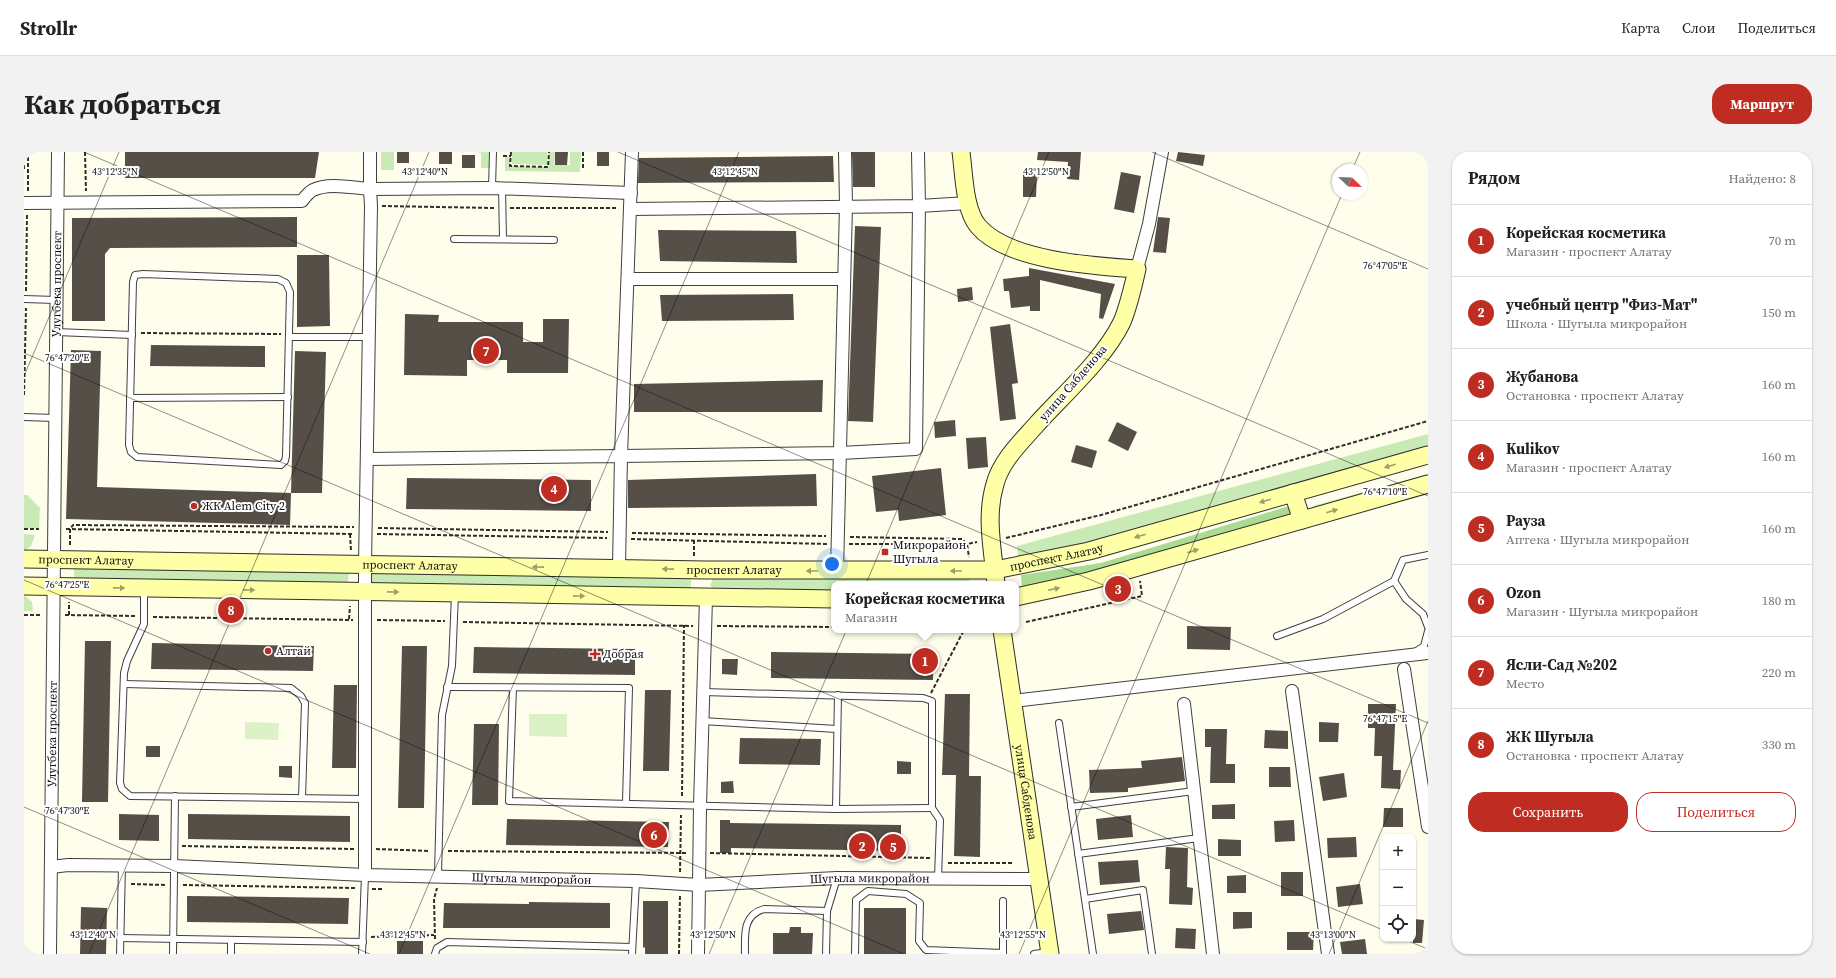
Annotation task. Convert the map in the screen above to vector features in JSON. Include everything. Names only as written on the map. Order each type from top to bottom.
[{"type":"main road","points":[[961,152],[968,203],[977,225],[986,234],[1003,244],[1022,252],[1093,266],[1137,269]]},
{"type":"main road","name":"улица Сабденова","points":[[996,577],[990,527],[990,508],[995,484],[1004,464],[1023,440],[1100,356],[1121,323],[1130,302],[1137,269]]},
{"type":"main road","name":"проспект Алатау","points":[[24,559],[358,560],[619,568],[700,565],[996,577],[1428,455]]},
{"type":"main road","points":[[1019,596],[1089,581],[1428,484]]},
{"type":"main road","points":[[1293,493],[1302,520]]},
{"type":"main road","points":[[700,565],[706,598]]},
{"type":"main road","points":[[24,586],[831,599]]},
{"type":"main road","name":"улица Сабденова","points":[[1002,633],[1040,879],[1044,953]]},
{"type":"street","name":"Улугбека проспект","points":[[50,954],[58,152]]},
{"type":"street","points":[[365,875],[365,592],[358,560],[366,531],[370,152]]},
{"type":"street","points":[[619,568],[621,456],[629,279],[632,152]]},
{"type":"street","points":[[836,571],[846,206],[845,152]]},
{"type":"street","points":[[366,459],[840,453],[916,449],[919,206],[918,152]]},
{"type":"street","name":"улица Сабденова","points":[[1137,269],[1149,224],[1162,152]]},
{"type":"street","points":[[26,203],[302,201],[312,190],[320,187],[332,186],[370,190],[497,188],[631,193]]},
{"type":"street","points":[[631,208],[919,206],[968,203]]},
{"type":"street","points":[[629,279],[844,279]]},
{"type":"street","points":[[698,954],[700,806],[706,598]]},
{"type":"street","points":[[1013,701],[1428,653]]},
{"type":"street","points":[[1404,669],[1428,828]]},
{"type":"street","points":[[1292,691],[1328,954]]},
{"type":"street","points":[[1184,704],[1213,954]]},
{"type":"street","name":"Шугыла микрорайон","points":[[51,867],[174,866],[365,875],[438,875],[700,884],[838,878],[1040,879]]},
{"type":"lane","points":[[493,152],[503,239]]},
{"type":"lane","points":[[454,239],[554,240]]},
{"type":"lane","points":[[143,274],[278,279],[286,283],[290,292],[290,337],[286,456],[281,465],[137,456],[131,452],[129,445],[132,335],[133,282],[135,275],[143,274]]},
{"type":"lane","points":[[25,300],[56,300]]},
{"type":"lane","points":[[56,332],[132,335]]},
{"type":"lane","points":[[290,337],[368,337]]},
{"type":"lane","points":[[130,398],[288,397]]},
{"type":"lane","points":[[24,417],[55,418]]},
{"type":"lane","points":[[1277,636],[1322,619],[1394,581],[1403,560],[1428,555]]},
{"type":"lane","points":[[1394,581],[1406,599],[1423,614],[1428,627]]},
{"type":"lane","points":[[144,589],[144,616],[141,633],[127,661],[124,684],[120,783],[122,789],[130,796],[364,799]]},
{"type":"lane","points":[[438,875],[442,715],[452,666],[455,593]]},
{"type":"lane","points":[[1409,656],[1424,646],[1428,631]]},
{"type":"lane","points":[[124,684],[291,688],[296,690],[305,703],[302,798]]},
{"type":"lane","points":[[513,687],[509,801],[836,809],[932,808]]},
{"type":"lane","points":[[447,688],[629,688],[626,803]]},
{"type":"lane","points":[[703,692],[923,698],[932,701],[932,808],[940,820],[938,878]]},
{"type":"lane","points":[[836,809],[838,695]]},
{"type":"lane","points":[[702,721],[837,730]]},
{"type":"lane","points":[[1059,723],[1093,954]]},
{"type":"lane","points":[[1071,807],[1194,791]]},
{"type":"lane","points":[[174,954],[175,796]]},
{"type":"lane","points":[[1078,854],[1199,838]]},
{"type":"lane","points":[[120,954],[122,866]]},
{"type":"lane","points":[[362,954],[365,875]]},
{"type":"lane","points":[[826,954],[827,911],[838,878]]},
{"type":"lane","points":[[436,951],[447,942],[632,951],[636,881]]},
{"type":"lane","points":[[1085,899],[1143,890],[1152,954]]},
{"type":"lane","points":[[855,954],[856,900],[868,891],[906,894],[920,903],[919,941],[926,950],[1003,954],[1003,901]]},
{"type":"lane","points":[[744,954],[745,926],[756,911],[764,909],[827,911]]},
{"type":"lane","points":[[120,938],[363,940]]},
{"type":"lane","points":[[231,940],[231,954]]},
{"type":"path","points":[[24,152],[24,169]]},
{"type":"path","points":[[24,395],[28,152]]},
{"type":"path","points":[[85,152],[86,202]]},
{"type":"path","points":[[511,152],[510,166],[548,167],[549,152]]},
{"type":"path","points":[[582,168],[583,152]]},
{"type":"path","points":[[503,162],[503,155],[511,156]]},
{"type":"path","points":[[132,335],[143,332],[281,334],[290,337]]},
{"type":"path","points":[[1001,539],[1050,529],[1101,515],[1428,421]]},
{"type":"path","points":[[70,550],[70,529],[73,525],[619,535],[967,544],[978,542]]},
{"type":"path","points":[[24,528],[39,529]]},
{"type":"path","points":[[66,529],[350,534],[366,531],[619,535],[694,540],[962,539],[967,544],[970,564]]},
{"type":"path","points":[[350,534],[358,560]]},
{"type":"path","points":[[694,540],[700,565]]},
{"type":"path","points":[[1026,622],[1142,596],[1140,580]]},
{"type":"path","points":[[69,595],[69,615]]},
{"type":"path","points":[[349,620],[350,599]]},
{"type":"path","points":[[24,615],[831,627]]},
{"type":"path","points":[[679,954],[684,625]]},
{"type":"path","points":[[928,700],[962,633]]},
{"type":"path","points":[[174,846],[438,851],[700,853],[1012,863]]},
{"type":"path","points":[[436,951],[434,935],[434,899],[438,875]]},
{"type":"path","points":[[363,940],[434,935]]},
{"type":"green space","points":[[381,152],[394,152],[394,170],[381,170]]},
{"type":"green space","points":[[477,152],[490,152],[489,168],[481,168],[481,153]]},
{"type":"green space","points":[[512,152],[547,152],[547,165],[512,164]]},
{"type":"green space","points":[[549,152],[555,152],[554,165],[570,165],[570,152],[581,152],[580,172],[505,171],[505,157],[510,157],[510,166],[549,167]]},
{"type":"green space","points":[[1428,434],[1428,446],[1076,545],[1018,557],[1017,546]]},
{"type":"green space","points":[[1428,474],[1428,480],[1314,513],[1313,506]]},
{"type":"green space","points":[[24,495],[27,495],[40,508],[39,529],[24,528]]},
{"type":"green space","points":[[1289,506],[1293,513],[1289,518],[1101,573],[1022,587],[1021,575],[1101,563]]},
{"type":"green space","points":[[24,534],[35,535],[31,546],[24,551]]},
{"type":"green space","points":[[74,566],[349,571],[348,584],[74,581]]},
{"type":"green space","points":[[373,572],[691,577],[691,590],[373,584],[371,583],[371,574]]},
{"type":"green space","points":[[714,577],[969,578],[969,581],[831,581],[831,592],[714,590],[710,585]]},
{"type":"green space","points":[[24,595],[32,602],[33,611],[24,611]]},
{"type":"green space","points":[[529,714],[567,714],[567,737],[529,736]]},
{"type":"green space","points":[[245,722],[279,723],[278,740],[245,739]]},
{"type":"building","points":[[125,152],[319,152],[315,178],[125,178]]},
{"type":"building","points":[[397,152],[409,152],[409,163],[397,163]]},
{"type":"building","points":[[439,152],[452,152],[452,164],[439,164]]},
{"type":"building","points":[[555,152],[568,152],[567,165],[555,165]]},
{"type":"building","points":[[597,152],[609,152],[609,166],[597,166]]},
{"type":"building","points":[[852,152],[875,152],[875,187],[853,187]]},
{"type":"building","points":[[1038,152],[1081,152],[1079,180],[1067,179],[1068,162],[1037,160]]},
{"type":"building","points":[[1178,152],[1205,155],[1203,166],[1176,161]]},
{"type":"building","points":[[462,155],[475,155],[475,168],[462,168]]},
{"type":"building","points":[[833,156],[834,182],[638,183],[639,158]]},
{"type":"building","points":[[1121,172],[1141,176],[1134,213],[1114,209]]},
{"type":"building","points":[[1023,173],[1037,174],[1036,197],[1023,197]]},
{"type":"building","points":[[297,217],[297,247],[110,248],[105,254],[105,321],[72,321],[72,218]]},
{"type":"building","points":[[1158,217],[1170,218],[1166,253],[1153,252]]},
{"type":"building","points":[[855,226],[881,227],[873,422],[848,421]]},
{"type":"building","points":[[658,230],[796,231],[797,263],[660,261]]},
{"type":"building","points":[[297,255],[329,255],[330,326],[297,327]]},
{"type":"building","points":[[1029,268],[1115,284],[1103,319],[1099,318],[1101,294],[1040,280],[1040,311],[1030,311],[1030,306],[1011,308],[1009,291],[1004,291],[1003,279],[1029,276]]},
{"type":"building","points":[[972,287],[973,300],[958,302],[957,289]]},
{"type":"building","points":[[793,294],[794,320],[662,321],[660,295]]},
{"type":"building","points":[[405,314],[439,315],[438,322],[523,322],[523,342],[543,342],[543,319],[569,319],[568,373],[507,373],[507,360],[467,360],[467,376],[404,375]]},
{"type":"building","points":[[1010,324],[1018,383],[1012,384],[1016,419],[1000,421],[990,327]]},
{"type":"building","points":[[151,345],[265,346],[265,367],[150,366]]},
{"type":"building","points":[[71,350],[101,351],[97,487],[291,493],[290,525],[66,519]]},
{"type":"building","name":"ЖК Alem City 2","points":[[295,351],[326,352],[322,493],[291,493]]},
{"type":"building","points":[[823,380],[822,412],[634,412],[634,384]]},
{"type":"building","points":[[955,420],[956,436],[935,438],[934,422]]},
{"type":"building","points":[[1117,422],[1137,432],[1128,451],[1108,441]]},
{"type":"building","points":[[986,437],[988,467],[968,469],[966,438]]},
{"type":"building","points":[[1076,445],[1097,451],[1092,468],[1071,462]]},
{"type":"building","points":[[941,468],[946,515],[899,521],[898,510],[876,512],[872,476]]},
{"type":"building","points":[[816,474],[817,506],[628,508],[628,480]]},
{"type":"building","points":[[407,478],[591,480],[591,511],[406,509]]},
{"type":"building","points":[[1187,626],[1231,627],[1230,650],[1187,649]]},
{"type":"building","points":[[85,641],[111,641],[108,802],[82,802]]},
{"type":"building","points":[[152,643],[314,646],[313,671],[151,669]]},
{"type":"building","points":[[402,646],[427,646],[424,808],[398,808]]},
{"type":"building","points":[[474,647],[635,649],[635,675],[473,673]]},
{"type":"building","points":[[771,652],[933,654],[933,680],[771,678]]},
{"type":"building","points":[[722,659],[738,659],[737,675],[722,674]]},
{"type":"building","points":[[334,685],[357,685],[356,768],[332,768]]},
{"type":"building","points":[[645,690],[671,690],[669,771],[643,771]]},
{"type":"building","points":[[945,694],[970,694],[969,776],[981,776],[980,857],[954,856],[956,775],[942,775]]},
{"type":"building","points":[[1368,704],[1396,704],[1393,770],[1401,770],[1400,789],[1381,788],[1382,756],[1374,756],[1375,728],[1368,728]]},
{"type":"building","points":[[1319,722],[1339,723],[1338,742],[1319,742]]},
{"type":"building","points":[[474,724],[499,724],[498,805],[472,805]]},
{"type":"building","points":[[1205,729],[1227,729],[1226,764],[1235,764],[1235,783],[1210,783],[1211,747],[1205,747]]},
{"type":"building","points":[[1265,730],[1288,731],[1288,749],[1264,748]]},
{"type":"building","points":[[740,738],[821,739],[820,765],[739,764]]},
{"type":"building","points":[[146,746],[160,746],[160,757],[146,757]]},
{"type":"building","points":[[1182,757],[1185,781],[1128,788],[1128,792],[1090,793],[1089,770],[1142,768],[1141,761]]},
{"type":"building","points":[[897,761],[911,762],[911,774],[897,774]]},
{"type":"building","points":[[279,766],[292,766],[292,778],[279,777]]},
{"type":"building","points":[[1269,767],[1290,767],[1291,787],[1269,787]]},
{"type":"building","points":[[1344,773],[1347,797],[1323,801],[1319,777]]},
{"type":"building","points":[[733,781],[734,793],[721,793],[721,782]]},
{"type":"building","points":[[1235,804],[1235,819],[1212,819],[1212,805]]},
{"type":"building","points":[[1384,808],[1403,808],[1403,827],[1383,827]]},
{"type":"building","points":[[119,814],[159,815],[159,841],[119,840]]},
{"type":"building","points":[[188,814],[350,816],[350,842],[188,839]]},
{"type":"building","points":[[1131,815],[1133,837],[1098,840],[1096,819]]},
{"type":"building","points":[[507,819],[669,822],[668,847],[506,845]]},
{"type":"building","points":[[720,820],[730,820],[730,823],[901,825],[901,851],[731,848],[731,853],[720,853]]},
{"type":"building","points":[[1294,820],[1295,841],[1275,842],[1274,821]]},
{"type":"building","points":[[1356,837],[1357,857],[1328,858],[1327,838]]},
{"type":"building","points":[[1218,839],[1241,840],[1241,856],[1218,856]]},
{"type":"building","points":[[1166,847],[1188,848],[1187,887],[1193,888],[1192,905],[1169,904],[1170,869],[1165,869]]},
{"type":"building","points":[[1138,860],[1140,882],[1100,885],[1098,862]]},
{"type":"building","points":[[1281,872],[1303,872],[1303,896],[1281,896]]},
{"type":"building","points":[[1246,875],[1246,893],[1227,893],[1227,876]]},
{"type":"building","points":[[1360,884],[1363,904],[1338,907],[1336,887]]},
{"type":"building","points":[[187,896],[349,898],[348,924],[187,922]]},
{"type":"building","points":[[643,901],[668,901],[668,954],[645,954],[645,947],[643,948]]},
{"type":"building","points":[[529,902],[610,903],[610,928],[443,928],[444,903],[529,904]]},
{"type":"building","points":[[81,907],[107,908],[106,954],[80,954]]},
{"type":"building","points":[[864,908],[906,908],[906,954],[864,954]]},
{"type":"building","points":[[1141,911],[1144,930],[1109,934],[1107,914]]},
{"type":"building","points":[[1233,912],[1252,912],[1252,928],[1233,929]]},
{"type":"building","points":[[1416,919],[1424,920],[1422,943],[1413,943],[1416,942]]},
{"type":"building","points":[[790,927],[801,927],[801,933],[813,933],[812,954],[773,954],[773,933],[789,933]]},
{"type":"building","points":[[1176,928],[1196,929],[1195,949],[1175,948]]},
{"type":"building","points":[[1287,932],[1314,932],[1313,950],[1287,950]]},
{"type":"building","points":[[1365,939],[1367,954],[1342,954],[1340,942]]},
{"type":"building","points":[[397,941],[423,941],[423,954],[397,954]]},
{"type":"place","name":"Ясли-Сад №202","points":[[486,351]]},
{"type":"place","name":"Kulikov","points":[[554,489]]},
{"type":"place","name":"ЖК Alem City 2","points":[[194,506]]},
{"type":"place","name":"Микрорайон Шугыла","points":[[885,552]]},
{"type":"place","name":"Жубанова","points":[[1118,589]]},
{"type":"place","name":"ЖК Шугыла","points":[[231,610]]},
{"type":"place","name":"Алтай","points":[[268,651]]},
{"type":"place","name":"Добрая","points":[[595,654]]},
{"type":"place","name":"Корейская косметика","points":[[925,661]]},
{"type":"place","name":"Ozon","points":[[654,835]]},
{"type":"place","name":"учебный центр \"Физ-Мат\"","points":[[862,846]]},
{"type":"place","name":"Рауза","points":[[893,847]]}]
